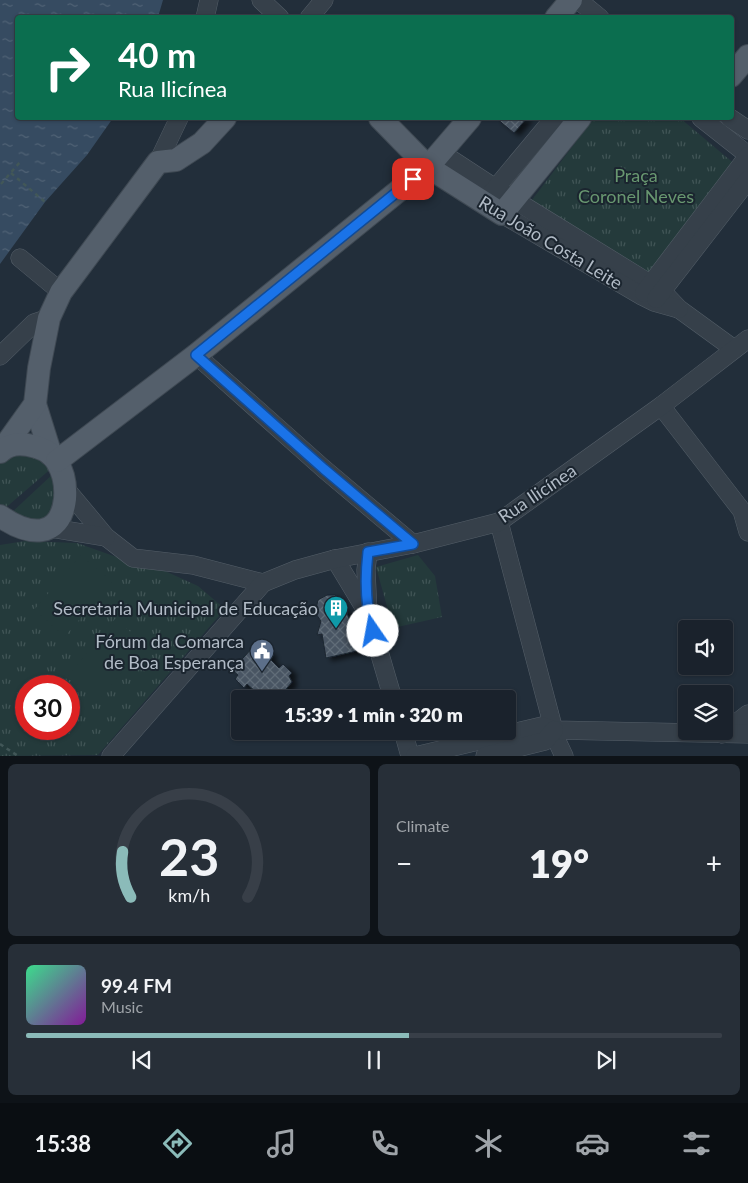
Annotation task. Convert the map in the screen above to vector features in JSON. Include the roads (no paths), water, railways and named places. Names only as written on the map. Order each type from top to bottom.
[{"type":"main road","points":[[734,72],[748,56]]},
{"type":"main road","points":[[5,523],[24,529],[39,530],[51,528],[61,517],[66,489],[63,475],[54,458],[35,404],[39,368],[49,318],[61,292],[158,162],[176,160],[202,143],[218,120]]},
{"type":"main road","name":"Rua João Costa Leite","points":[[383,120],[434,159],[499,201]]},
{"type":"main road","points":[[54,458],[196,355],[434,159],[468,120]]},
{"type":"main road","points":[[499,201],[578,120]]},
{"type":"main road","points":[[1,451],[35,404]]},
{"type":"main road","points":[[1,451],[18,443],[38,447],[54,458]]},
{"type":"street","points":[[206,15],[209,0]]},
{"type":"street","points":[[261,0],[277,15]]},
{"type":"street","points":[[312,15],[324,0]]},
{"type":"street","points":[[569,9],[590,15]]},
{"type":"street","points":[[158,162],[178,120]]},
{"type":"street","points":[[499,201],[553,120]]},
{"type":"street","points":[[652,293],[748,156],[703,120]]},
{"type":"street","points":[[733,120],[748,130]]},
{"type":"street","points":[[652,293],[748,180]]},
{"type":"street","name":"Rua João Costa Leite","points":[[499,201],[741,344]]},
{"type":"street","points":[[20,258],[61,292]]},
{"type":"street","points":[[0,356],[34,322],[49,318]]},
{"type":"street","name":"Rua Ilicínea","points":[[263,584],[295,570],[334,559],[413,544],[499,522],[661,406],[741,344]]},
{"type":"street","points":[[196,355],[324,469],[413,544]]},
{"type":"street","points":[[661,406],[742,511],[748,532]]},
{"type":"street","points":[[66,489],[106,538],[133,558],[193,565],[263,584],[111,756]]},
{"type":"street","points":[[499,522],[554,730],[564,756]]},
{"type":"street","points":[[51,528],[106,538]]},
{"type":"street","points":[[368,552],[366,570],[368,614],[390,690]]},
{"type":"street","points":[[334,559],[368,614]]},
{"type":"street","points":[[733,726],[748,714]]},
{"type":"street","points":[[415,756],[542,726],[554,730],[678,733]]},
{"type":"street","points":[[485,756],[545,741],[554,730]]},
{"type":"street","points":[[733,734],[748,734]]},
{"type":"street","points":[[406,740],[410,756]]},
{"type":"water","points":[[0,0],[163,0],[159,15],[15,15],[15,120],[112,120],[87,155],[45,202],[0,264]]},
{"type":"place","name":"Secretaria Municipal de Educação","points":[[336,629]]},
{"type":"place","name":"Fórum da Comarca de Boa Esperança","points":[[262,672]]},
{"type":"park label","name":"Praça Coronel Neves","points":[[636,185]]}]
